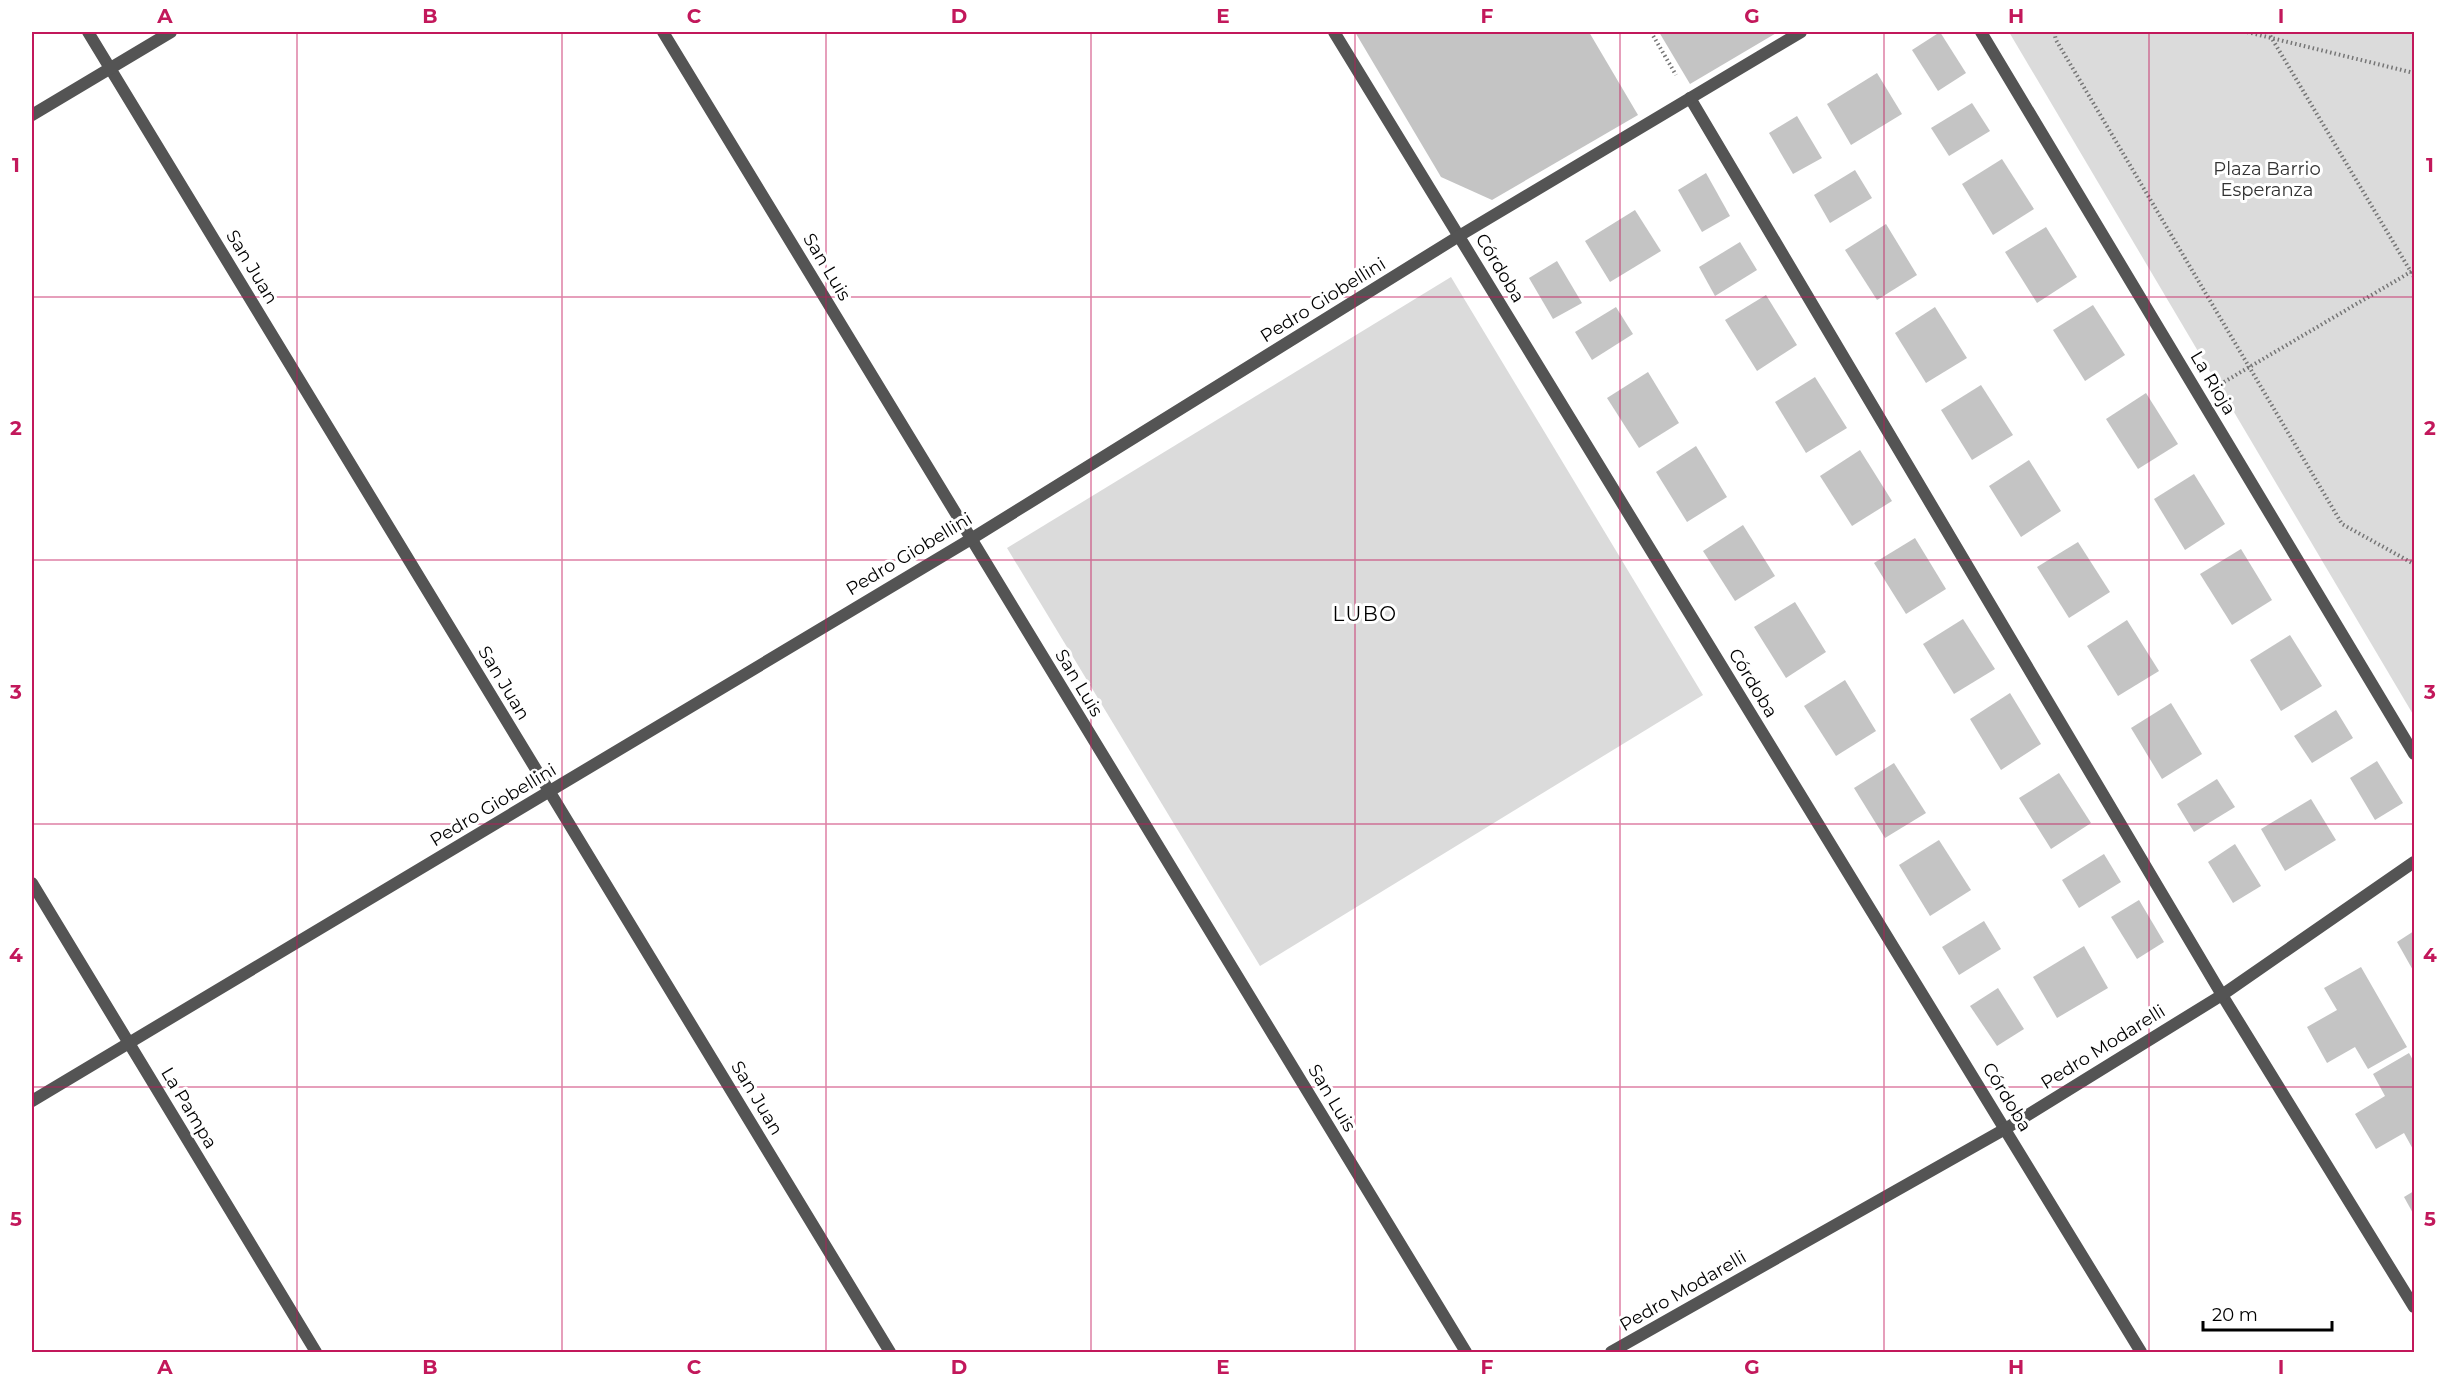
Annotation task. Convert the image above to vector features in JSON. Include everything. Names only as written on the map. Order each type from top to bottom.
[{"type":"street","name":"San Juan","points":[[88,32],[890,1353]]},
{"type":"street","points":[[32,115],[171,32]]},
{"type":"street","name":"San Luis","points":[[663,32],[1466,1353]]},
{"type":"street","name":"Córdoba","points":[[1334,32],[2141,1353]]},
{"type":"street","name":"Pedro Giobellini","points":[[32,1101],[971,539],[1459,236],[1801,32]]},
{"type":"street","name":"La Rioja","points":[[1981,32],[2415,754]]},
{"type":"street","points":[[1690,99],[2223,995],[2415,1307]]},
{"type":"street","name":"Pedro Modarelli","points":[[1611,1353],[2005,1129],[2223,995],[2415,862]]},
{"type":"street","name":"La Pampa","points":[[32,883],[316,1353]]},
{"type":"path","points":[[1651,32],[1690,99]]},
{"type":"path","points":[[2054,32],[2056,40],[2342,524],[2415,564]]},
{"type":"path","points":[[2247,32],[2415,74]]},
{"type":"path","points":[[2268,32],[2415,277]]},
{"type":"path","points":[[2199,395],[2413,271]]},
{"type":"green space","name":"Plaza Barrio Esperanza","points":[[2009,32],[2414,32],[2414,716]]},
{"type":"green space","points":[[1451,277],[1703,695],[1260,966],[1007,548]]},
{"type":"building","points":[[1355,32],[1589,32],[1638,115],[1492,200],[1441,177]]},
{"type":"building","points":[[1659,32],[1778,32],[1690,84]]},
{"type":"building","points":[[1940,32],[1966,73],[1938,91],[1912,50]]},
{"type":"building","points":[[1877,73],[1902,114],[1851,145],[1827,104]]},
{"type":"building","points":[[1972,103],[1990,131],[1949,156],[1931,128]]},
{"type":"building","points":[[1797,116],[1822,158],[1793,174],[1769,133]]},
{"type":"building","points":[[2002,159],[2034,209],[1993,235],[1962,184]]},
{"type":"building","points":[[1855,170],[1872,198],[1830,223],[1814,195]]},
{"type":"building","points":[[1706,173],[1730,216],[1702,232],[1678,190]]},
{"type":"building","points":[[1635,210],[1661,251],[1610,282],[1585,241]]},
{"type":"building","points":[[1886,224],[1917,275],[1877,300],[1845,250]]},
{"type":"building","points":[[2046,227],[2077,277],[2037,303],[2005,252]]},
{"type":"building","points":[[1740,242],[1757,270],[1715,296],[1699,267]]},
{"type":"building","points":[[1557,261],[1582,303],[1553,319],[1529,278]]},
{"type":"building","points":[[1766,295],[1797,345],[1757,371],[1725,320]]},
{"type":"building","points":[[2093,305],[2125,355],[2085,381],[2053,330]]},
{"type":"building","points":[[1616,307],[1633,334],[1592,360],[1575,332]]},
{"type":"building","points":[[1935,307],[1967,358],[1926,383],[1895,333]]},
{"type":"building","points":[[1648,372],[1679,423],[1639,448],[1607,398]]},
{"type":"building","points":[[1815,377],[1847,428],[1806,453],[1775,402]]},
{"type":"building","points":[[1981,385],[2013,435],[1972,460],[1941,410]]},
{"type":"building","points":[[2146,393],[2178,444],[2138,469],[2106,419]]},
{"type":"building","points":[[1696,446],[1727,497],[1687,522],[1656,472]]},
{"type":"building","points":[[1860,450],[1892,501],[1852,526],[1820,476]]},
{"type":"building","points":[[2029,460],[2061,511],[2021,537],[1989,486]]},
{"type":"building","points":[[2194,474],[2225,524],[2185,550],[2154,499]]},
{"type":"building","points":[[1743,525],[1775,576],[1735,601],[1703,551]]},
{"type":"building","points":[[1915,538],[1946,589],[1906,614],[1874,563]]},
{"type":"building","points":[[2078,542],[2110,592],[2069,618],[2037,567]]},
{"type":"building","points":[[2241,549],[2272,600],[2232,625],[2200,574]]},
{"type":"building","points":[[1795,602],[1826,652],[1786,678],[1754,627]]},
{"type":"building","points":[[1963,619],[1995,669],[1954,694],[1923,644]]},
{"type":"building","points":[[2127,620],[2159,671],[2118,696],[2087,646]]},
{"type":"building","points":[[2290,635],[2322,686],[2281,711],[2250,660]]},
{"type":"building","points":[[1845,680],[1876,731],[1836,756],[1804,706]]},
{"type":"building","points":[[2010,693],[2041,744],[2001,770],[1970,719]]},
{"type":"building","points":[[2171,703],[2202,754],[2162,779],[2131,728]]},
{"type":"building","points":[[2336,710],[2353,738],[2312,763],[2294,736]]},
{"type":"building","points":[[2377,761],[2403,803],[2375,820],[2350,778]]},
{"type":"building","points":[[1894,763],[1926,813],[1885,838],[1854,788]]},
{"type":"building","points":[[2059,773],[2091,823],[2051,849],[2019,798]]},
{"type":"building","points":[[2217,779],[2235,807],[2194,832],[2177,804]]},
{"type":"building","points":[[2311,799],[2336,840],[2285,871],[2261,829]]},
{"type":"building","points":[[1939,840],[1971,890],[1930,916],[1899,865]]},
{"type":"building","points":[[2235,844],[2261,886],[2233,903],[2208,862]]},
{"type":"building","points":[[2104,854],[2121,882],[2079,908],[2062,880]]},
{"type":"building","points":[[2139,900],[2164,942],[2137,959],[2111,917]]},
{"type":"building","points":[[1984,921],[2001,949],[1959,975],[1942,947]]},
{"type":"building","points":[[2414,931],[2414,972],[2397,942]]},
{"type":"building","points":[[2084,946],[2108,988],[2057,1018],[2033,977]]},
{"type":"building","points":[[2361,967],[2407,1047],[2368,1069],[2355,1047],[2327,1063],[2307,1027],[2337,1010],[2324,988]]},
{"type":"building","points":[[1998,988],[2024,1029],[1997,1046],[1970,1006]]},
{"type":"building","points":[[2409,1053],[2414,1062],[2414,1151],[2404,1133],[2376,1149],[2355,1114],[2385,1096],[2373,1074]]},
{"type":"building","points":[[2414,1191],[2414,1215],[2404,1197]]},
{"type":"district","name":"LUBO","points":[[1365,614]]}]
